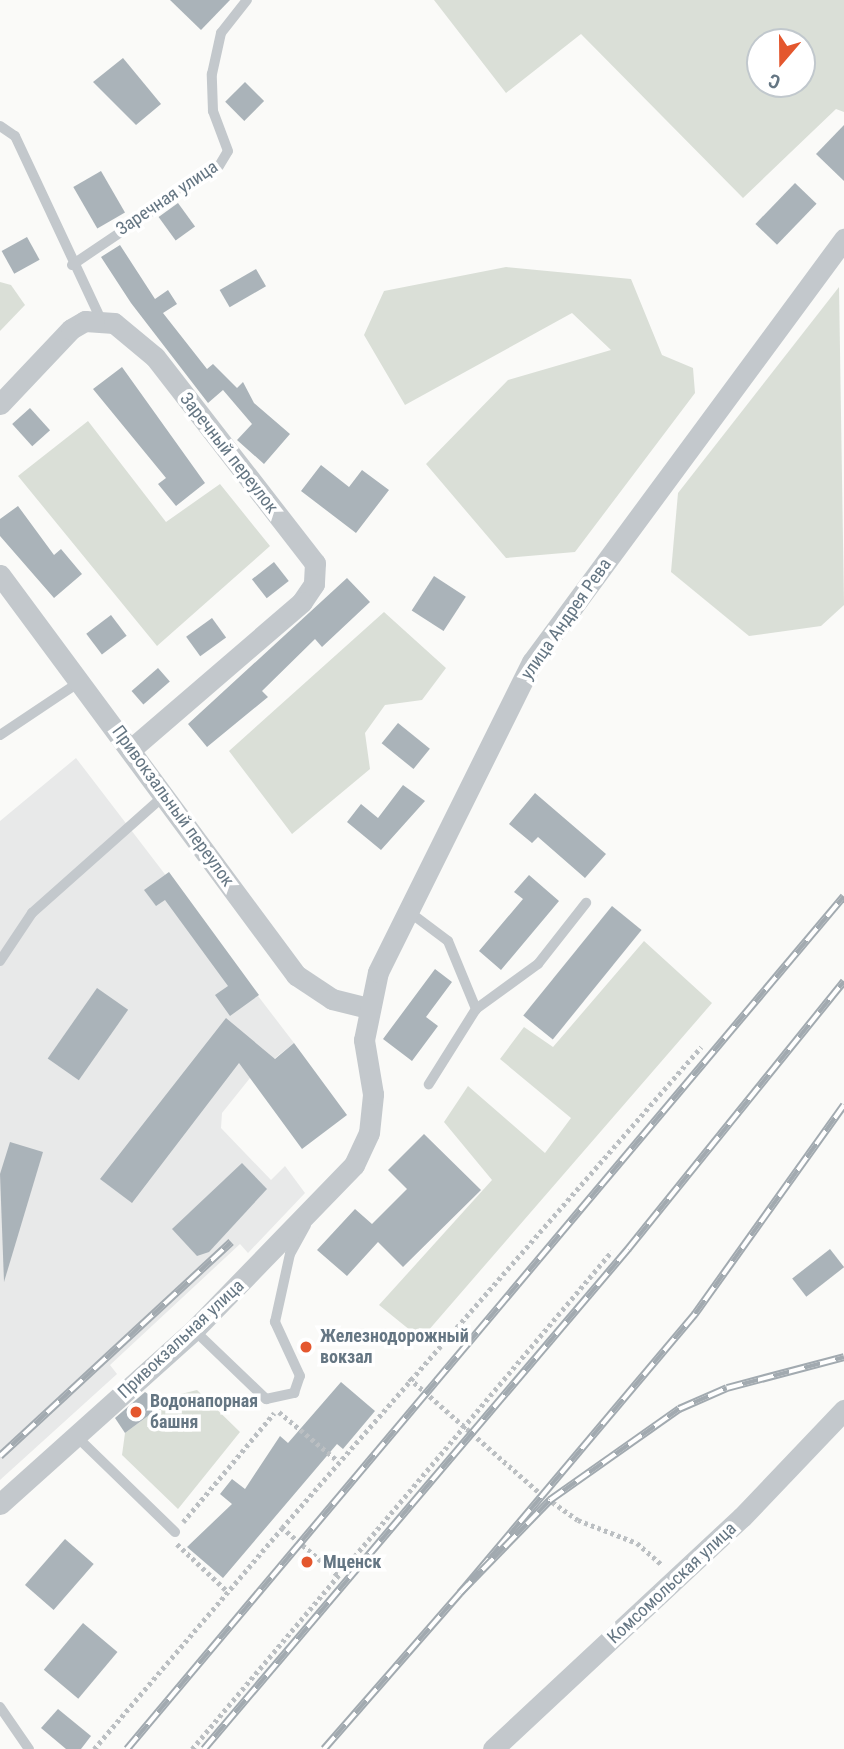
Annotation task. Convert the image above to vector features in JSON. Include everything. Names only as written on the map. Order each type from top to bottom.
[{"type":"street","name":"улица Андрея Рева","points":[[354,1165],[369,1133],[373,1094],[364,1040],[367,1007],[408,911],[532,662],[844,239]]},
{"type":"street","points":[[0,404],[71,329],[101,320]]},
{"type":"street","name":"Заречный переулок","points":[[101,320],[127,329],[155,357],[315,563],[314,584],[302,602],[131,749]]},
{"type":"street","name":"Привокзальный переулок","points":[[0,575],[296,975],[332,999],[367,1007]]},
{"type":"street","name":"Привокзальная улица","points":[[0,1504],[194,1330],[314,1212],[354,1165]]},
{"type":"street","name":"Комсомольская улица","points":[[493,1749],[677,1578],[844,1410]]},
{"type":"lane","name":"Заречная улица","points":[[72,265],[219,166],[228,151],[213,111],[212,74],[221,33],[247,0]]},
{"type":"lane","points":[[1,126],[15,136],[72,265],[101,320]]},
{"type":"lane","points":[[0,735],[81,681]]},
{"type":"lane","points":[[0,961],[32,913],[164,795]]},
{"type":"lane","points":[[429,1084],[477,1009],[538,964],[586,903]]},
{"type":"lane","points":[[408,911],[448,941],[477,1009]]},
{"type":"lane","points":[[194,1330],[266,1399],[294,1393],[300,1376],[275,1322],[290,1254],[314,1212]]},
{"type":"lane","points":[[76,1436],[174,1532]]},
{"type":"lane","points":[[0,1707],[27,1737],[29,1749]]},
{"type":"path","points":[[94,1749],[409,1378],[701,1047]]},
{"type":"path","points":[[192,1749],[612,1251]]},
{"type":"path","points":[[409,1378],[541,1494],[579,1520],[637,1543],[677,1578]]},
{"type":"path","points":[[227,1591],[178,1549],[174,1532],[277,1409],[338,1461]]},
{"type":"path","points":[[282,1528],[337,1575]]},
{"type":"shaded area","points":[[434,0],[844,0],[844,112],[836,109],[743,198],[581,34],[506,93]]},
{"type":"shaded area","points":[[506,267],[631,279],[662,355],[693,368],[695,393],[575,552],[506,558],[426,464],[508,380],[611,350],[572,313],[405,405],[364,335],[384,291]]},
{"type":"shaded area","points":[[0,282],[11,285],[25,305],[0,331]]},
{"type":"shaded area","points":[[839,287],[844,605],[821,626],[749,636],[671,572],[678,493]]},
{"type":"shaded area","points":[[88,421],[166,522],[220,484],[270,546],[157,646],[18,476]]},
{"type":"shaded area","points":[[384,612],[446,668],[422,700],[385,705],[365,733],[370,769],[292,834],[229,751]]},
{"type":"shaded area","points":[[76,758],[294,1043],[250,1078],[222,1113],[221,1128],[271,1180],[285,1166],[305,1193],[248,1253],[240,1244],[110,1365],[117,1374],[0,1480],[0,821]]},
{"type":"shaded area","points":[[644,941],[712,1003],[421,1339],[379,1305],[492,1180],[444,1122],[468,1086],[545,1153],[571,1118],[500,1059],[524,1027],[553,1047]]},
{"type":"shaded area","points":[[197,1390],[240,1432],[178,1509],[122,1455],[125,1433],[156,1410],[157,1400]]},
{"type":"building","points":[[170,0],[230,0],[201,30]]},
{"type":"building","points":[[123,58],[161,104],[136,125],[93,82]]},
{"type":"building","points":[[245,82],[264,101],[244,121],[225,102]]},
{"type":"building","points":[[844,125],[844,181],[816,154]]},
{"type":"building","points":[[101,171],[125,213],[97,229],[73,187]]},
{"type":"building","points":[[795,183],[817,204],[777,245],[755,224]]},
{"type":"building","points":[[178,203],[195,226],[176,241],[159,217]]},
{"type":"building","points":[[27,237],[40,260],[14,274],[2,251]]},
{"type":"building","points":[[120,245],[155,299],[168,290],[177,304],[163,313],[207,369],[213,364],[237,388],[243,382],[254,403],[290,434],[264,464],[237,440],[252,424],[223,390],[208,403],[131,303],[101,257]]},
{"type":"building","points":[[256,269],[266,286],[230,307],[220,290]]},
{"type":"building","points":[[122,367],[205,483],[176,506],[158,484],[166,478],[93,389]]},
{"type":"building","points":[[30,408],[50,430],[32,446],[12,424]]},
{"type":"building","points":[[321,465],[349,487],[362,470],[389,490],[356,533],[301,491]]},
{"type":"building","points":[[18,506],[54,555],[61,549],[82,574],[54,598],[0,536],[0,519]]},
{"type":"building","points":[[274,562],[289,581],[267,598],[252,579]]},
{"type":"building","points":[[434,576],[466,597],[444,631],[412,610]]},
{"type":"building","points":[[347,578],[370,602],[322,647],[315,639],[262,691],[268,697],[207,747],[188,724]]},
{"type":"building","points":[[111,615],[127,636],[102,654],[86,634]]},
{"type":"building","points":[[212,618],[226,637],[200,656],[186,637]]},
{"type":"building","points":[[158,668],[170,682],[143,705],[132,691]]},
{"type":"building","points":[[398,723],[430,749],[414,769],[382,743]]},
{"type":"building","points":[[403,785],[425,801],[381,850],[347,822],[361,804],[378,818]]},
{"type":"building","points":[[535,793],[606,854],[585,878],[538,837],[532,843],[509,824]]},
{"type":"building","points":[[169,872],[259,995],[230,1016],[215,995],[228,986],[165,900],[156,906],[144,890]]},
{"type":"building","points":[[529,875],[559,901],[501,970],[479,951],[523,899],[514,892]]},
{"type":"building","points":[[612,906],[642,930],[553,1039],[523,1016]]},
{"type":"building","points":[[435,969],[452,982],[426,1017],[438,1026],[412,1061],[383,1039]]},
{"type":"building","points":[[97,988],[128,1010],[79,1080],[48,1058]]},
{"type":"building","points":[[226,1018],[275,1059],[294,1043],[347,1115],[302,1149],[239,1063],[132,1203],[100,1179]]},
{"type":"building","points":[[424,1134],[481,1190],[403,1267],[378,1242],[347,1276],[317,1250],[355,1209],[372,1224],[407,1189],[388,1170]]},
{"type":"building","points":[[10,1142],[43,1152],[4,1282],[0,1174]]},
{"type":"building","points":[[242,1163],[267,1189],[209,1252],[197,1256],[172,1229]]},
{"type":"building","points":[[830,1249],[844,1267],[806,1297],[792,1279]]},
{"type":"building","points":[[341,1382],[375,1411],[343,1449],[337,1444],[223,1578],[187,1547],[232,1504],[220,1494],[232,1479],[245,1489],[280,1436],[288,1443]]},
{"type":"building","name":"Водонапорная башня","points":[[145,1392],[157,1400],[156,1410],[125,1433],[115,1418]]},
{"type":"building","points":[[65,1539],[94,1564],[54,1610],[25,1585]]},
{"type":"building","points":[[83,1623],[117,1652],[78,1699],[44,1670]]},
{"type":"building","points":[[58,1709],[91,1736],[81,1749],[66,1749],[41,1728]]},
{"type":"railway","points":[[127,1749],[844,896]]},
{"type":"railway","points":[[204,1749],[628,1249],[844,981]]},
{"type":"railway","points":[[844,1105],[695,1314],[460,1593],[550,1500],[679,1409],[727,1388],[844,1357]]},
{"type":"railway","points":[[0,1456],[231,1242]]},
{"type":"railway","points":[[324,1749],[460,1593]]},
{"type":"place","name":"Железнодорожный вокзал","points":[[306,1347]]},
{"type":"place","name":"Водонапорная башня","points":[[136,1412]]},
{"type":"place","name":"Мценск","points":[[307,1562]]}]
